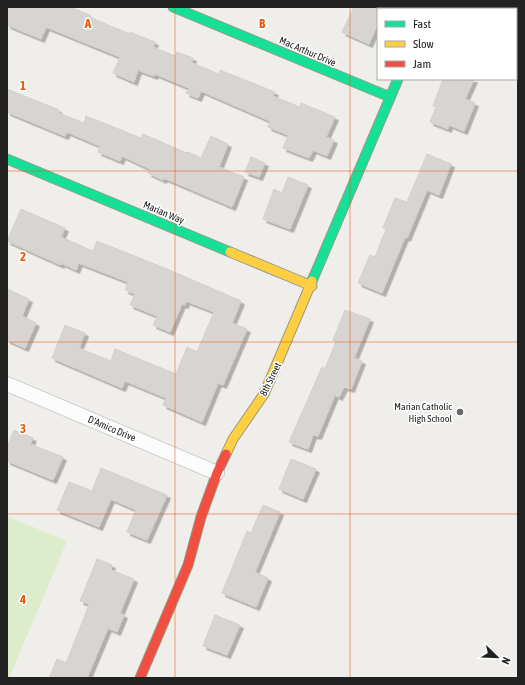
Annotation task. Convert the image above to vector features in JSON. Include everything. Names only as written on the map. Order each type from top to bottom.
[{"type":"street","name":"Mac Arthur Drive","points":[[173,7],[390,97]]},
{"type":"street","name":"8th Street","points":[[140,678],[188,565],[201,517],[217,473],[234,439],[264,394],[312,286],[398,80]]},
{"type":"street","name":"Marian Way","points":[[7,159],[312,286]]},
{"type":"street","name":"D'Amico Drive","points":[[7,384],[217,473]]},
{"type":"green space","points":[[7,516],[67,541],[9,678],[7,678]]},
{"type":"building","points":[[9,7],[70,7],[90,15],[89,17],[130,34],[130,32],[155,42],[153,47],[175,56],[177,52],[193,58],[192,63],[219,74],[220,70],[275,92],[273,96],[300,107],[301,103],[335,117],[326,137],[334,140],[327,156],[313,150],[309,158],[283,148],[288,135],[268,127],[270,121],[201,91],[198,98],[186,93],[189,88],[155,74],[154,76],[138,70],[134,82],[113,73],[120,57],[46,27],[41,39],[7,25],[7,13]]},
{"type":"building","points":[[354,7],[385,7],[377,8],[377,25],[369,44],[342,32]]},
{"type":"building","points":[[443,80],[474,80],[465,99],[475,103],[464,131],[449,125],[448,129],[430,122],[436,107],[433,106]]},
{"type":"building","points":[[7,89],[59,110],[58,113],[84,123],[86,116],[141,138],[143,134],[201,158],[211,136],[228,144],[219,167],[244,177],[232,207],[164,178],[163,180],[148,173],[150,169],[122,156],[120,161],[98,152],[100,146],[67,132],[65,136],[7,112]]},
{"type":"building","points":[[427,154],[451,164],[439,195],[427,190],[407,238],[405,237],[382,293],[358,283],[370,255],[375,257],[386,229],[383,228],[395,198],[407,202]]},
{"type":"building","points":[[251,157],[265,163],[259,177],[245,172]]},
{"type":"building","points":[[288,177],[308,185],[290,229],[263,219],[274,189],[282,193]]},
{"type":"building","points":[[21,209],[65,228],[61,237],[93,251],[97,241],[241,301],[232,323],[247,329],[223,385],[218,383],[202,422],[163,405],[166,398],[125,381],[122,388],[52,358],[65,325],[85,333],[79,348],[111,361],[115,349],[176,374],[187,347],[197,352],[214,312],[186,301],[185,305],[182,304],[170,332],[153,325],[157,316],[130,305],[135,294],[125,290],[128,282],[79,263],[76,270],[61,263],[61,265],[7,241]]},
{"type":"building","points":[[7,289],[29,299],[22,316],[36,323],[25,348],[7,340]]},
{"type":"building","points":[[345,310],[370,319],[354,358],[362,361],[351,389],[344,387],[339,397],[335,395],[318,436],[313,435],[308,449],[289,442],[322,367],[325,369],[336,341],[333,340]]},
{"type":"building","points":[[14,430],[33,438],[30,444],[63,457],[53,480],[7,461],[7,447]]},
{"type":"building","points":[[291,459],[316,469],[303,499],[279,489]]},
{"type":"building","points":[[101,468],[167,495],[147,540],[127,532],[136,510],[111,499],[99,527],[57,510],[69,482],[92,491]]},
{"type":"building","points":[[263,505],[280,512],[255,572],[268,578],[256,607],[222,593],[247,531],[251,533]]},
{"type":"building","points":[[97,559],[112,565],[111,570],[134,579],[120,613],[124,615],[117,632],[108,628],[87,678],[49,678],[57,659],[66,663],[89,604],[80,601]]},
{"type":"building","points":[[215,615],[240,625],[227,655],[203,646]]},
{"type":"traffic: fast","points":[[173,7],[390,97]]},
{"type":"traffic: fast","points":[[312,281],[398,80]]},
{"type":"traffic: fast","points":[[7,159],[230,252]]},
{"type":"traffic: slow","points":[[230,252],[312,286]]},
{"type":"traffic: slow","points":[[226,454],[233,439],[264,394],[312,281]]},
{"type":"traffic: jam","points":[[140,678],[188,565],[201,517],[217,473],[226,454]]},
{"type":"place","name":"Marian Catholic High School","points":[[460,412]]}]
